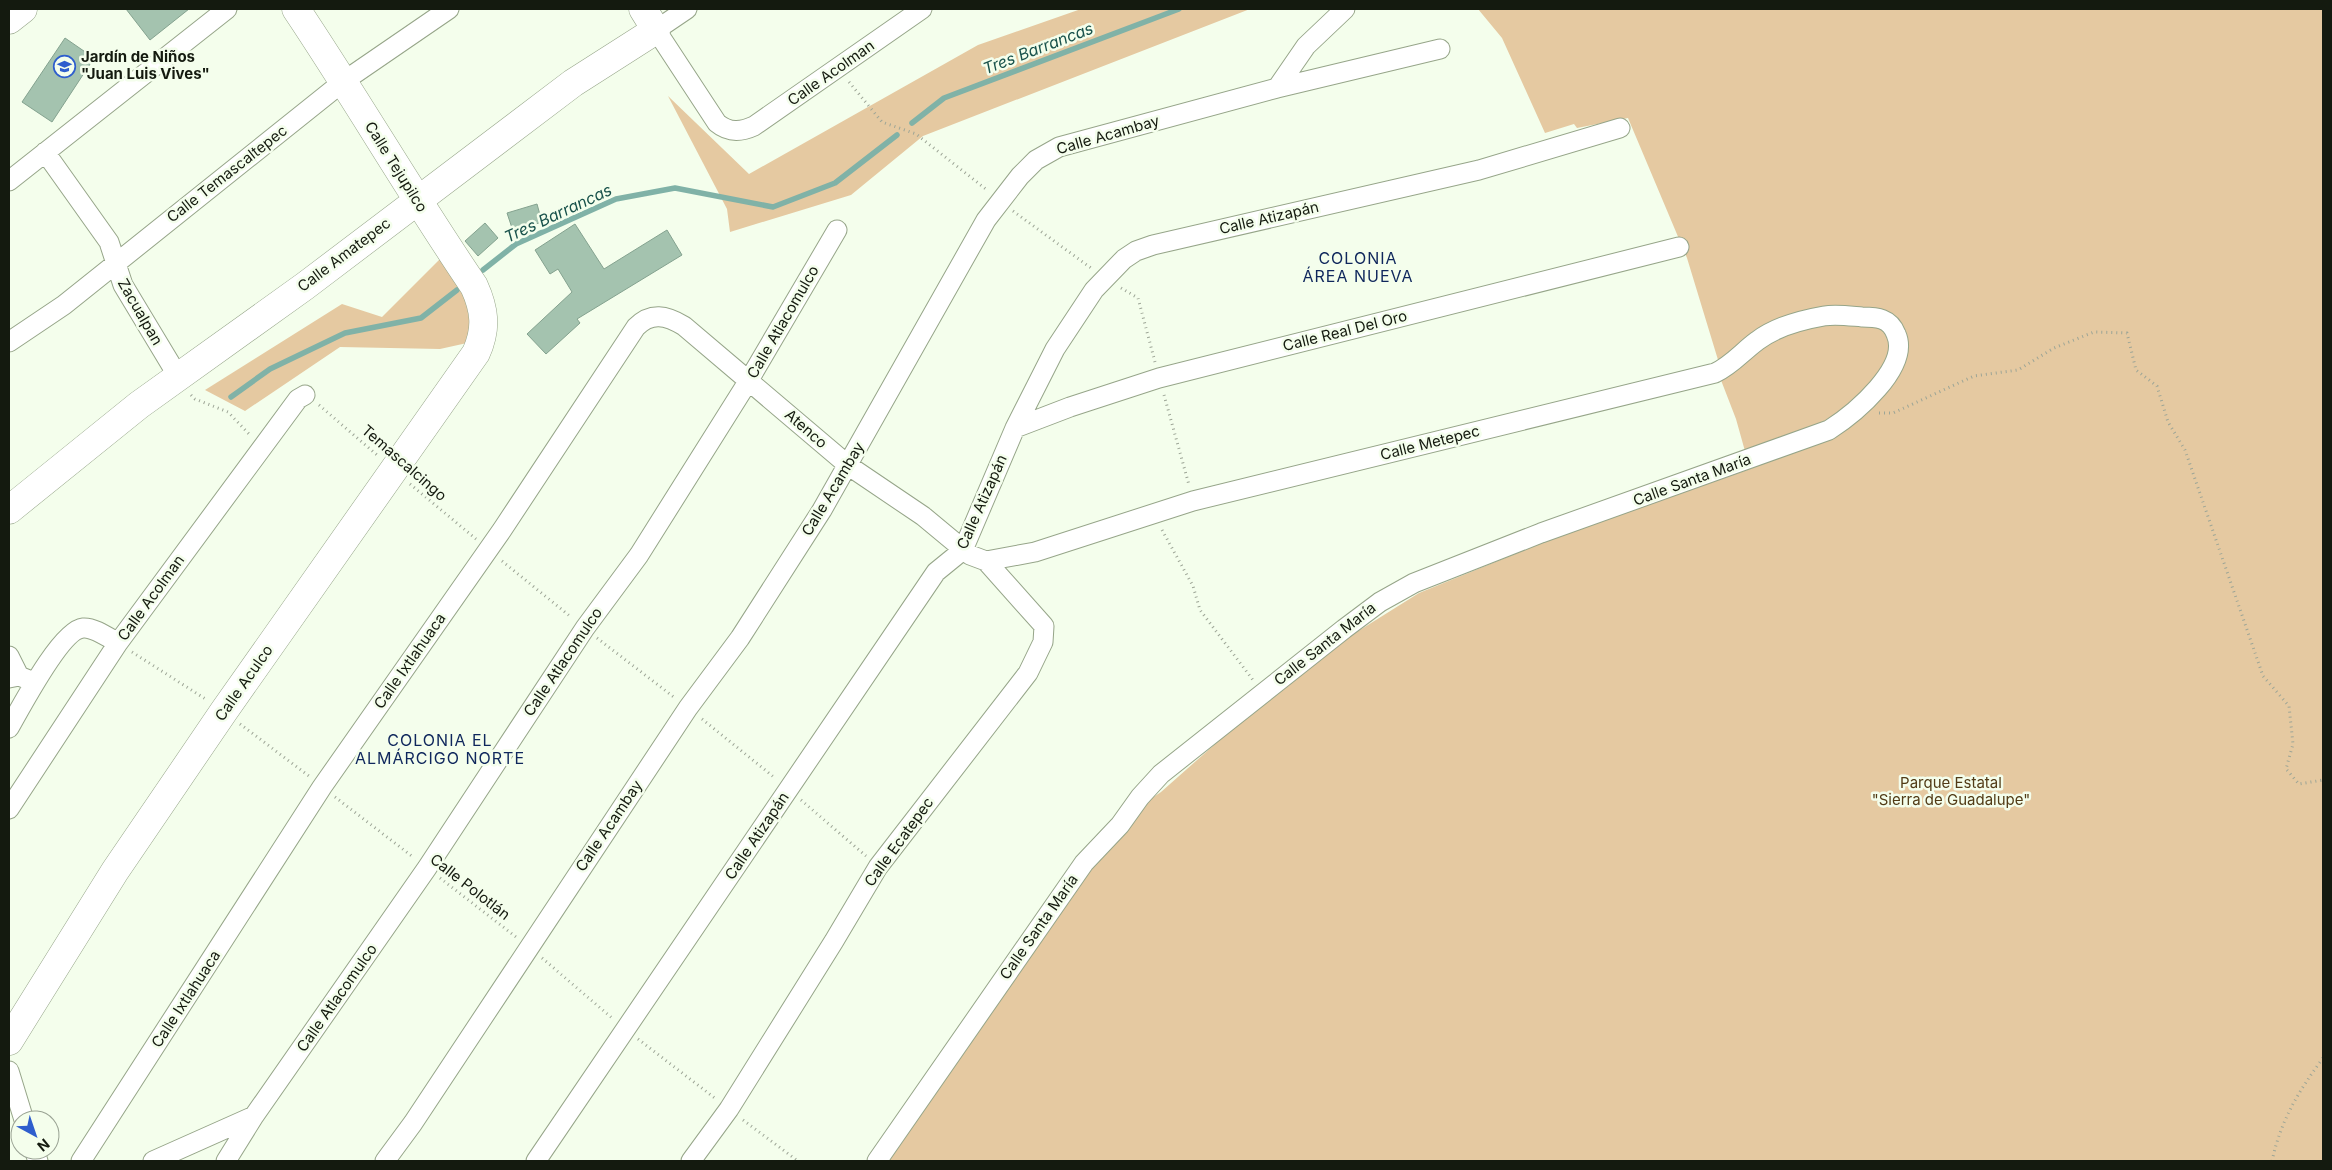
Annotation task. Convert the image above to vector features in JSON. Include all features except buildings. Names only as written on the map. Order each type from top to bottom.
[{"type":"street","points":[[9,20],[23,9]]},
{"type":"street","points":[[9,181],[227,9]]},
{"type":"street","name":"Calle Tejupilco","points":[[296,9],[344,81],[416,200],[474,286],[481,300],[484,328]]},
{"type":"street","name":"Calle Temascaltepec","points":[[9,342],[64,305],[344,81],[449,9]]},
{"type":"street","name":"Calle Amatepec","points":[[9,510],[109,428],[179,378],[573,83],[650,19],[687,9]]},
{"type":"street","name":"Calle Acolman","points":[[650,19],[717,123],[723,128],[736,131],[754,126],[922,9]]},
{"type":"street","points":[[1277,88],[1306,46],[1345,9]]},
{"type":"street","name":"Calle Acambay","points":[[385,1161],[413,1123],[528,946],[688,708],[740,638],[849,466],[941,299],[1000,200],[1020,176],[1046,153],[1277,88],[1440,49]]},
{"type":"street","name":"Calle Atizapán","points":[[536,1161],[936,572],[963,550],[1015,428],[1055,349],[1094,290],[1105,277],[1130,255],[1153,245],[1479,170],[1620,128]]},
{"type":"street","name":"Zacualpan","points":[[45,152],[109,242],[122,285],[179,378]]},
{"type":"street","name":"Calle Atlacomulco","points":[[226,1161],[254,1116],[427,868],[585,628],[639,555],[749,380],[837,230]]},
{"type":"street","name":"Calle Real Del Oro","points":[[1015,428],[1070,407],[1159,378],[1679,247]]},
{"type":"street","name":"Atenco","points":[[648,318],[655,316],[673,319],[749,380],[849,466],[923,516],[963,550]]},
{"type":"street","name":"Calle Metepec","points":[[986,561],[1035,552],[1193,501],[1715,373],[1727,367],[1756,341],[1772,331],[1797,322],[1826,316],[1882,318],[1889,323]]},
{"type":"street","name":"Calle Ixtlahuaca","points":[[82,1161],[322,787],[488,549],[636,328],[648,318]]},
{"type":"street","name":"Calle Santa María","points":[[877,1161],[1084,863],[1120,825],[1140,797],[1161,774],[1262,692],[1380,602],[1414,583],[1541,533],[1829,430],[1857,409],[1895,364],[1900,346],[1895,330],[1889,323]]},
{"type":"street","name":"Calle Aculco","points":[[9,1041],[115,872],[224,711],[476,353],[484,328]]},
{"type":"street","name":"Calle Acolman","points":[[9,809],[118,643],[298,399],[305,395]]},
{"type":"street","points":[[963,550],[986,561]]},
{"type":"street","name":"Calle Ecatepec","points":[[691,1161],[728,1109],[834,941],[878,867],[1019,686],[1032,665],[1043,642],[1044,626],[986,561]]},
{"type":"street","points":[[9,728],[21,679],[68,637],[79,629],[88,628],[118,643]]},
{"type":"street","points":[[9,656],[21,679]]},
{"type":"street","points":[[9,1071],[21,1110]]},
{"type":"street","points":[[153,1161],[254,1116]]},
{"type":"path","points":[[838,68],[882,122],[916,134],[1073,258],[1138,298],[1193,501]]},
{"type":"path","points":[[1857,409],[1867,413],[1893,414],[1974,376],[2018,370],[2054,348],[2094,332],[2126,333],[2136,370],[2157,386],[2168,422],[2185,450],[2263,676],[2289,706],[2293,744],[2286,769],[2299,784],[2323,780]]},
{"type":"path","points":[[179,378],[195,400],[228,412],[262,447]]},
{"type":"path","name":"Temascalcingo","points":[[305,395],[488,549]]},
{"type":"path","points":[[1153,514],[1193,586],[1200,610],[1262,692]]},
{"type":"path","name":"Calle Polotlán","points":[[118,643],[224,711],[528,946],[624,1029],[798,1161]]},
{"type":"path","points":[[2272,1161],[2277,1136],[2286,1115],[2323,1058]]},
{"type":"green space","points":[[1081,9],[1250,9],[923,136],[851,195],[730,232],[727,209],[668,96],[749,174],[978,45]]},
{"type":"green space","name":"Parque Estatal \"Sierra de Guadalupe\"","points":[[1478,9],[2323,9],[2323,1161],[874,1161],[1050,914],[1146,802],[1161,792],[1240,722],[1328,650],[1419,593],[1569,532],[1750,469],[1736,419],[1719,375],[1722,373],[1687,258],[1628,118],[1577,128],[1574,124],[1545,133],[1502,38]]},
{"type":"green space","points":[[451,248],[485,339],[440,349],[340,347],[245,411],[205,390],[342,304],[382,317]]},
{"type":"waterway","name":"Tres Barrancas","points":[[912,123],[944,98],[1179,9]]},
{"type":"waterway","name":"Tres Barrancas","points":[[483,270],[516,244],[616,199],[675,188],[773,207],[835,183],[897,135]]},
{"type":"waterway","name":"Tres Barrancas","points":[[231,397],[270,369],[345,333],[421,318],[457,290]]},
{"type":"place","name":"Jardín de Niños \"Juan Luis Vives\"","points":[[65,66]]},
{"type":"district","name":"COLONIA ÁREA NUEVA","points":[[1358,267]]},
{"type":"district","name":"COLONIA EL ALMÁRCIGO NORTE","points":[[440,749]]}]
